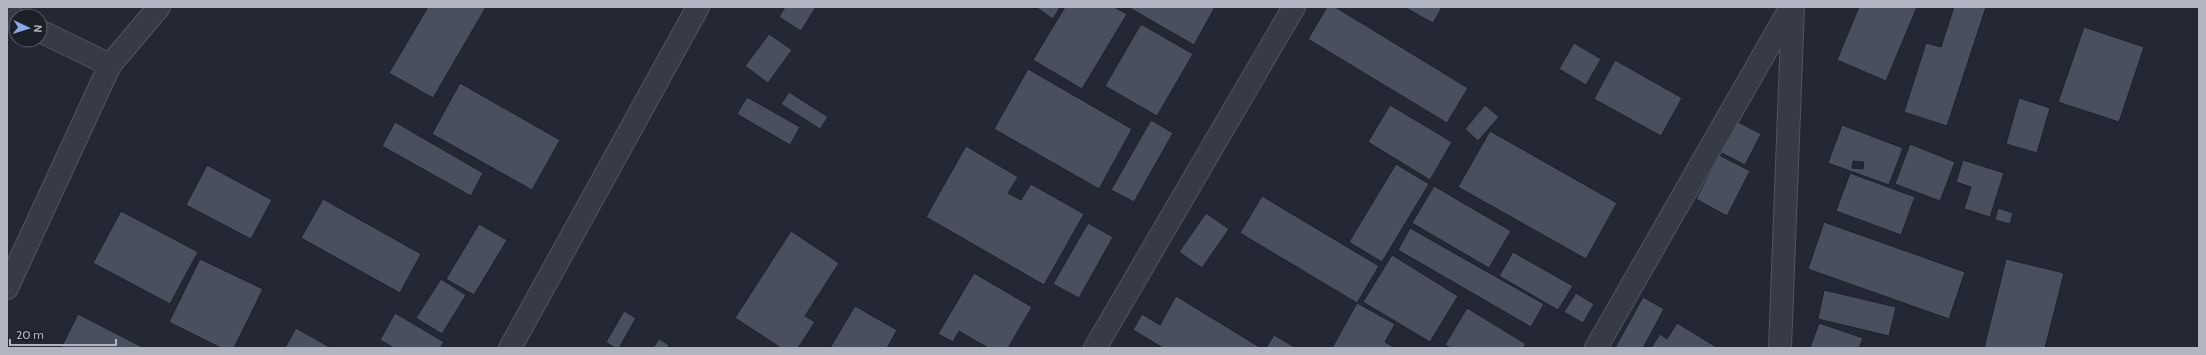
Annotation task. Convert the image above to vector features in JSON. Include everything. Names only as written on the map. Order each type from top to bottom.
[{"type":"street","points":[[7,288],[110,66],[159,7]]},
{"type":"street","points":[[510,348],[698,7]]},
{"type":"street","points":[[1095,348],[1294,7]]},
{"type":"street","points":[[1596,348],[1792,7]]},
{"type":"street","points":[[1780,348],[1792,7]]},
{"type":"street","points":[[48,35],[110,66]]},
{"type":"building","points":[[428,7],[486,7],[433,98],[389,73]]},
{"type":"building","points":[[785,7],[816,7],[801,31],[779,17]]},
{"type":"building","points":[[1036,7],[1060,7],[1053,19]]},
{"type":"building","points":[[1065,7],[1114,7],[1127,14],[1082,89],[1033,60]]},
{"type":"building","points":[[1128,7],[1215,7],[1194,45]]},
{"type":"building","points":[[1327,7],[1335,7],[1468,88],[1447,123],[1308,39]]},
{"type":"building","points":[[1404,7],[1442,7],[1433,23]]},
{"type":"building","points":[[1859,7],[1917,7],[1886,81],[1837,60]]},
{"type":"building","points":[[1954,7],[1986,7],[1947,126],[1904,112],[1926,43],[1941,47]]},
{"type":"building","points":[[1141,24],[1193,54],[1157,116],[1105,86]]},
{"type":"building","points":[[2084,27],[2144,47],[2119,122],[2058,102]]},
{"type":"building","points":[[769,34],[792,50],[768,83],[745,66]]},
{"type":"building","points":[[1574,43],[1601,59],[1586,85],[1559,69]]},
{"type":"building","points":[[1615,60],[1682,98],[1661,136],[1594,99]]},
{"type":"building","points":[[1028,69],[1132,129],[1099,189],[994,129]]},
{"type":"building","points":[[460,83],[560,140],[532,190],[432,134]]},
{"type":"building","points":[[789,92],[828,117],[820,129],[781,104]]},
{"type":"building","points":[[747,97],[800,127],[790,145],[737,114]]},
{"type":"building","points":[[2019,98],[2050,108],[2037,153],[2006,144]]},
{"type":"building","points":[[1390,105],[1452,142],[1430,180],[1368,142]]},
{"type":"building","points":[[1485,105],[1499,117],[1478,141],[1465,129]]},
{"type":"building","points":[[1151,120],[1173,133],[1134,202],[1111,190]]},
{"type":"building","points":[[1736,121],[1761,134],[1745,165],[1720,152]]},
{"type":"building","points":[[395,122],[483,173],[471,196],[382,146]]},
{"type":"building","points":[[1842,125],[1903,148],[1889,185],[1828,163]],"holes":[[[1853,161],[1864,162],[1863,169],[1852,168]]]},
{"type":"building","points":[[1490,131],[1617,203],[1586,259],[1458,187]]},
{"type":"building","points":[[1910,144],[1955,162],[1940,201],[1895,184]]},
{"type":"building","points":[[966,146],[1018,177],[1008,193],[1021,200],[1031,184],[1084,214],[1044,285],[926,217]]},
{"type":"building","points":[[1719,155],[1750,171],[1727,216],[1696,199]]},
{"type":"building","points":[[1963,160],[2004,173],[1990,217],[1964,209],[1971,187],[1956,182]]},
{"type":"building","points":[[1396,164],[1429,184],[1382,262],[1349,242]]},
{"type":"building","points":[[207,165],[272,200],[251,239],[186,205]]},
{"type":"building","points":[[1850,173],[1915,197],[1901,235],[1836,211]]},
{"type":"building","points":[[1434,186],[1511,231],[1489,268],[1412,223]]},
{"type":"building","points":[[1262,196],[1379,266],[1357,303],[1240,233]]},
{"type":"building","points":[[323,199],[421,254],[400,293],[301,238]]},
{"type":"building","points":[[1998,208],[2013,213],[2010,224],[1995,220]]},
{"type":"building","points":[[121,211],[198,252],[170,304],[93,263]]},
{"type":"building","points":[[1206,213],[1229,229],[1202,268],[1179,252]]},
{"type":"building","points":[[1824,222],[1965,272],[1949,319],[1808,269]]},
{"type":"building","points":[[1088,223],[1113,237],[1079,298],[1053,284]]},
{"type":"building","points":[[479,224],[507,240],[474,295],[446,279]]},
{"type":"building","points":[[1410,228],[1544,304],[1531,327],[1398,250]]},
{"type":"building","points":[[791,231],[839,263],[805,316],[815,322],[798,348],[781,348],[735,318]]},
{"type":"building","points":[[1513,252],[1573,286],[1558,310],[1499,276]]},
{"type":"building","points":[[1392,255],[1458,296],[1430,342],[1363,302]]},
{"type":"building","points":[[200,259],[263,289],[234,348],[221,348],[169,322]]},
{"type":"building","points":[[2006,259],[2064,273],[2045,348],[1984,348]]},
{"type":"building","points":[[974,273],[1032,307],[1008,348],[988,348],[959,331],[953,342],[938,334]]},
{"type":"building","points":[[441,279],[466,295],[442,334],[416,318]]},
{"type":"building","points":[[1824,290],[1896,307],[1889,336],[1818,319]]},
{"type":"building","points":[[1576,293],[1594,304],[1583,323],[1564,312]]},
{"type":"building","points":[[1176,296],[1261,348],[1163,348],[1133,330],[1142,314],[1160,325]]},
{"type":"building","points":[[1643,297],[1664,309],[1643,348],[1615,348]]},
{"type":"building","points":[[1357,303],[1395,324],[1385,342],[1395,348],[1332,348]]},
{"type":"building","points":[[855,306],[897,330],[887,348],[830,348]]},
{"type":"building","points":[[1467,308],[1526,344],[1523,348],[1451,348],[1445,345]]},
{"type":"building","points":[[624,311],[636,318],[619,348],[615,348],[606,342]]},
{"type":"building","points":[[395,313],[444,342],[440,348],[394,348],[380,340]]},
{"type":"building","points":[[78,314],[144,348],[61,348]]},
{"type":"building","points":[[1677,323],[1718,348],[1651,348],[1660,334],[1667,339]]},
{"type":"building","points":[[1819,323],[1863,338],[1859,348],[1810,348]]},
{"type":"building","points":[[296,328],[331,348],[285,348]]},
{"type":"building","points":[[1274,335],[1296,348],[1266,348]]},
{"type":"building","points":[[659,339],[669,345],[668,348],[653,348]]}]
